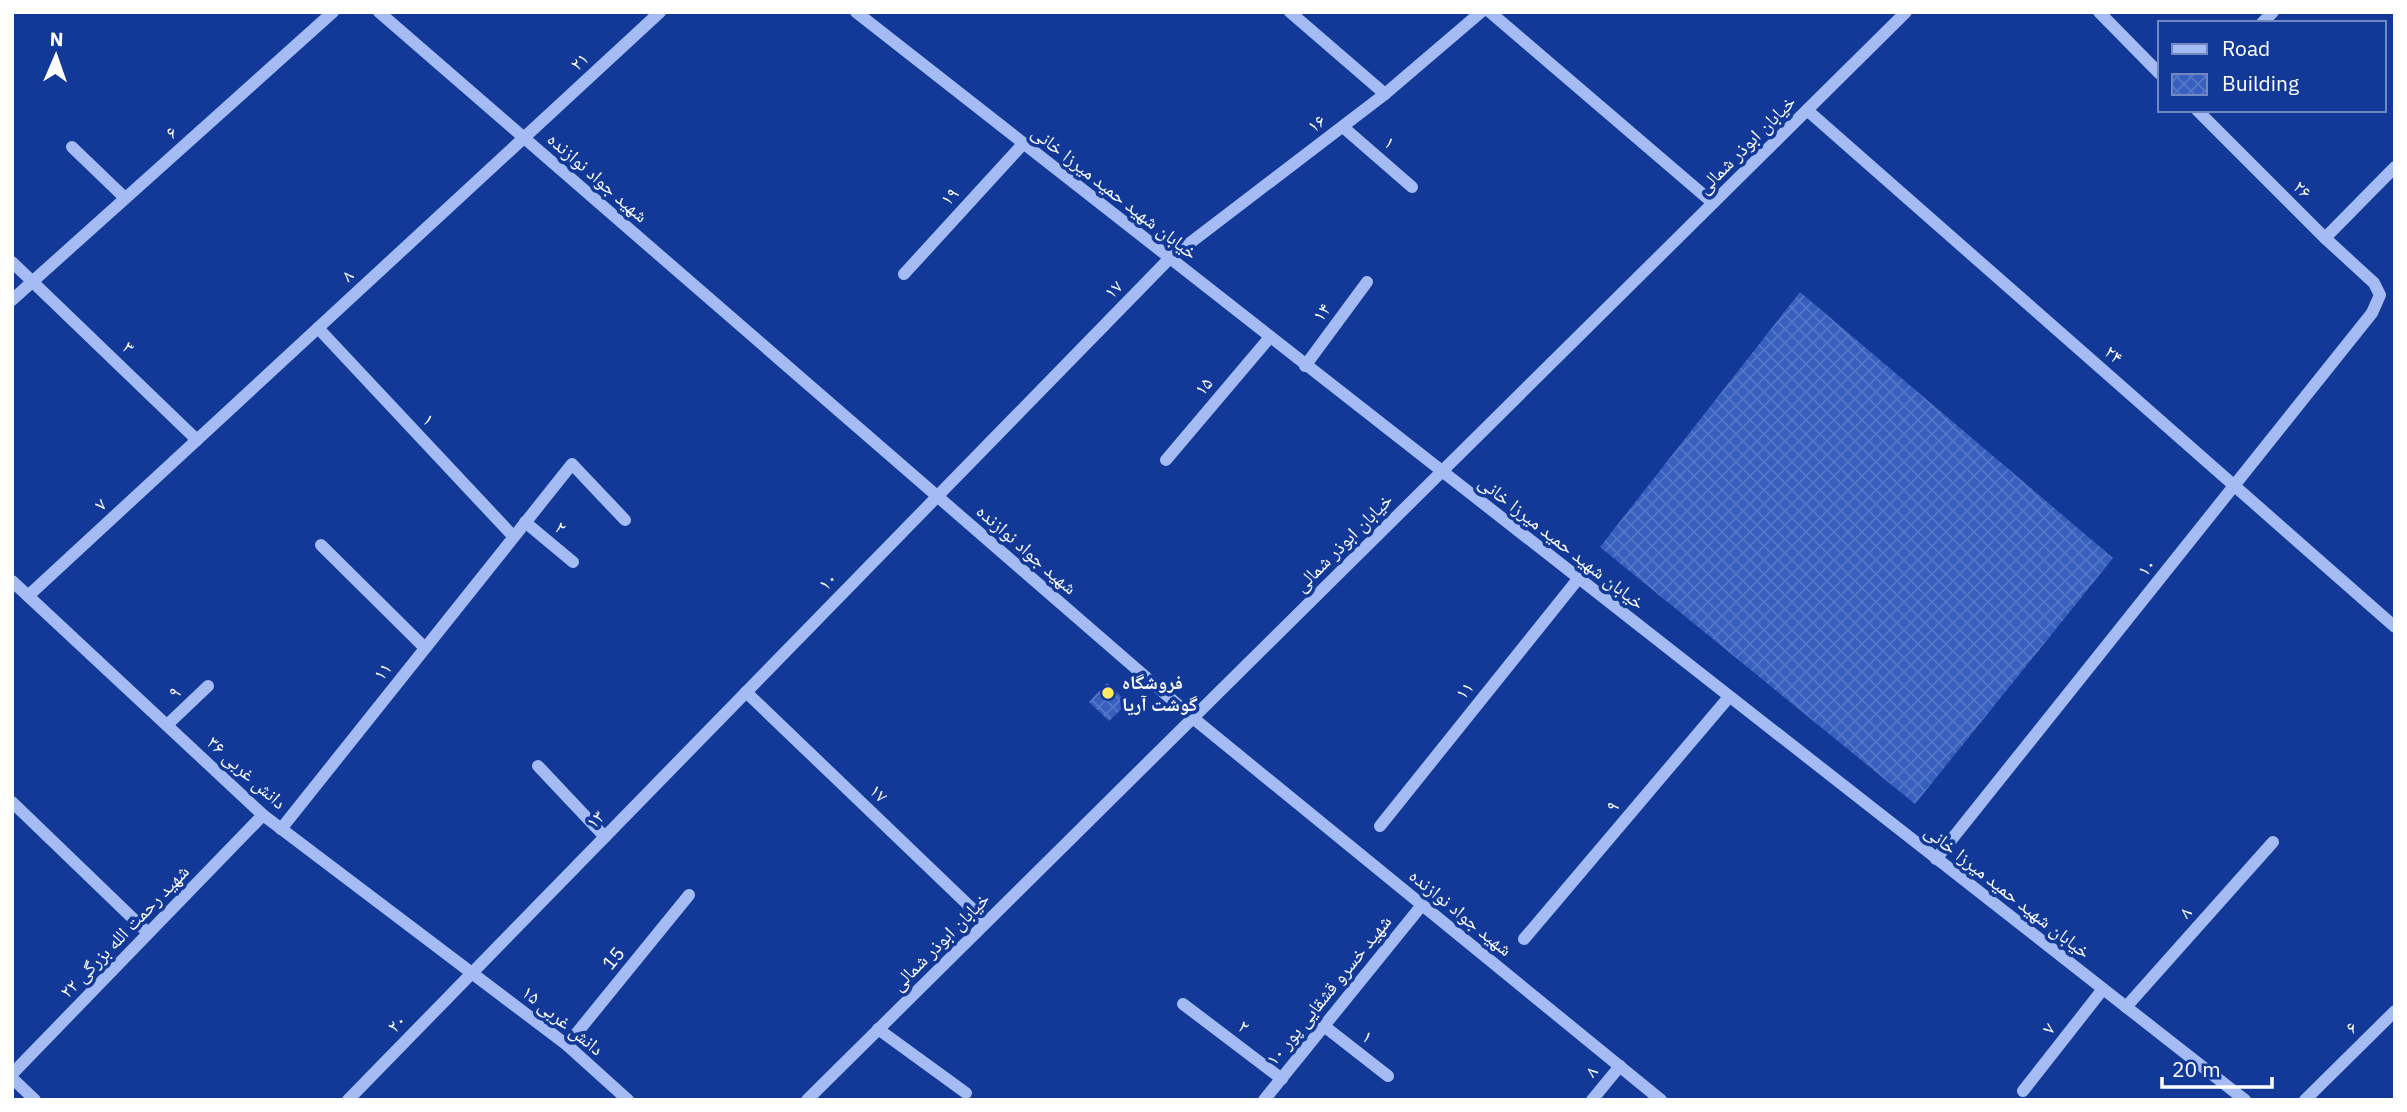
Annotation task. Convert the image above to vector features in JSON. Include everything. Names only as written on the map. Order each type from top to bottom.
[{"type":"street","name":"۶","points":[[12,300],[333,12]]},
{"type":"street","name":"شهید جواد نوازنده","points":[[379,12],[1193,718],[1661,1100]]},
{"type":"street","name":"۲۱","points":[[523,137],[660,12]]},
{"type":"street","name":"خیابان شهید حمید میرزا خانی","points":[[856,12],[2245,1100]]},
{"type":"street","points":[[1290,12],[1385,94]]},
{"type":"street","name":"۱۶","points":[[1169,259],[1385,94],[1481,12]]},
{"type":"street","points":[[1490,12],[1713,203]]},
{"type":"street","name":"خیابان ابوذر شمالی","points":[[807,1100],[1906,12]]},
{"type":"street","points":[[2099,12],[2158,72]]},
{"type":"street","name":"۲۴","points":[[1807,110],[2395,627]]},
{"type":"street","name":"۲۶","points":[[2199,112],[2374,284],[2380,295]]},
{"type":"street","name":"۱","points":[[1343,127],[1412,187]]},
{"type":"street","name":"۸","points":[[197,440],[523,137]]},
{"type":"street","name":"۱۹","points":[[904,274],[1023,144]]},
{"type":"street","points":[[72,147],[125,198]]},
{"type":"street","points":[[2325,238],[2395,167]]},
{"type":"street","name":"۱۷","points":[[937,496],[1169,259]]},
{"type":"street","name":"۳","points":[[12,262],[197,440]]},
{"type":"street","name":"۱۴","points":[[1305,366],[1367,282]]},
{"type":"street","name":"۱۰","points":[[1936,859],[2372,313],[2380,295]]},
{"type":"street","name":"۱","points":[[317,328],[513,536]]},
{"type":"street","name":"۱۵","points":[[1166,460],[1270,337]]},
{"type":"street","name":"۷","points":[[28,596],[197,440]]},
{"type":"street","name":"۱۱","points":[[281,829],[572,464],[625,520]]},
{"type":"street","name":"۱۰","points":[[746,692],[937,496]]},
{"type":"street","name":"۲","points":[[525,522],[573,562]]},
{"type":"street","points":[[321,545],[425,648]]},
{"type":"street","name":"۱۱","points":[[1380,826],[1578,579]]},
{"type":"street","name":"دانش غربی ۳۶","points":[[12,581],[263,814],[472,973]]},
{"type":"street","name":"۹","points":[[167,725],[208,686]]},
{"type":"street","name":"۱۷","points":[[746,692],[986,922]]},
{"type":"street","name":"۱۳","points":[[472,973],[746,692]]},
{"type":"street","name":"۹","points":[[1524,939],[1729,697]]},
{"type":"street","points":[[538,766],[605,837]]},
{"type":"street","points":[[12,803],[148,933]]},
{"type":"street","name":"شهید رحمت الله بزرگی ۲۲","points":[[12,1076],[263,814]]},
{"type":"street","name":"۸","points":[[2126,1007],[2273,842]]},
{"type":"street","name":"15","points":[[567,1045],[690,895]]},
{"type":"street","name":"شهید خسرو قشقایی پور ۱۰","points":[[1264,1100],[1422,905]]},
{"type":"street","name":"دانش غربی ۱۵","points":[[472,973],[567,1045],[628,1100]]},
{"type":"street","name":"۲۰","points":[[348,1100],[472,973]]},
{"type":"street","name":"۷","points":[[2023,1091],[2103,989]]},
{"type":"street","name":"۲","points":[[1184,1004],[1282,1079]]},
{"type":"street","name":"۶","points":[[2305,1100],[2395,1011]]},
{"type":"street","name":"۱","points":[[1324,1027],[1388,1076]]},
{"type":"street","points":[[878,1029],[966,1094]]},
{"type":"street","name":"۸","points":[[1592,1100],[1620,1066]]},
{"type":"street","points":[[12,1076],[35,1100]]},
{"type":"building","points":[[1800,292],[2113,558],[1915,804],[1600,547]]},
{"type":"building","name":"فروشگاه گوشت آریا","points":[[1107,683],[1128,703],[1109,721],[1089,702]]},
{"type":"place","name":"فروشگاه گوشت آریا","points":[[1108,693]]}]
